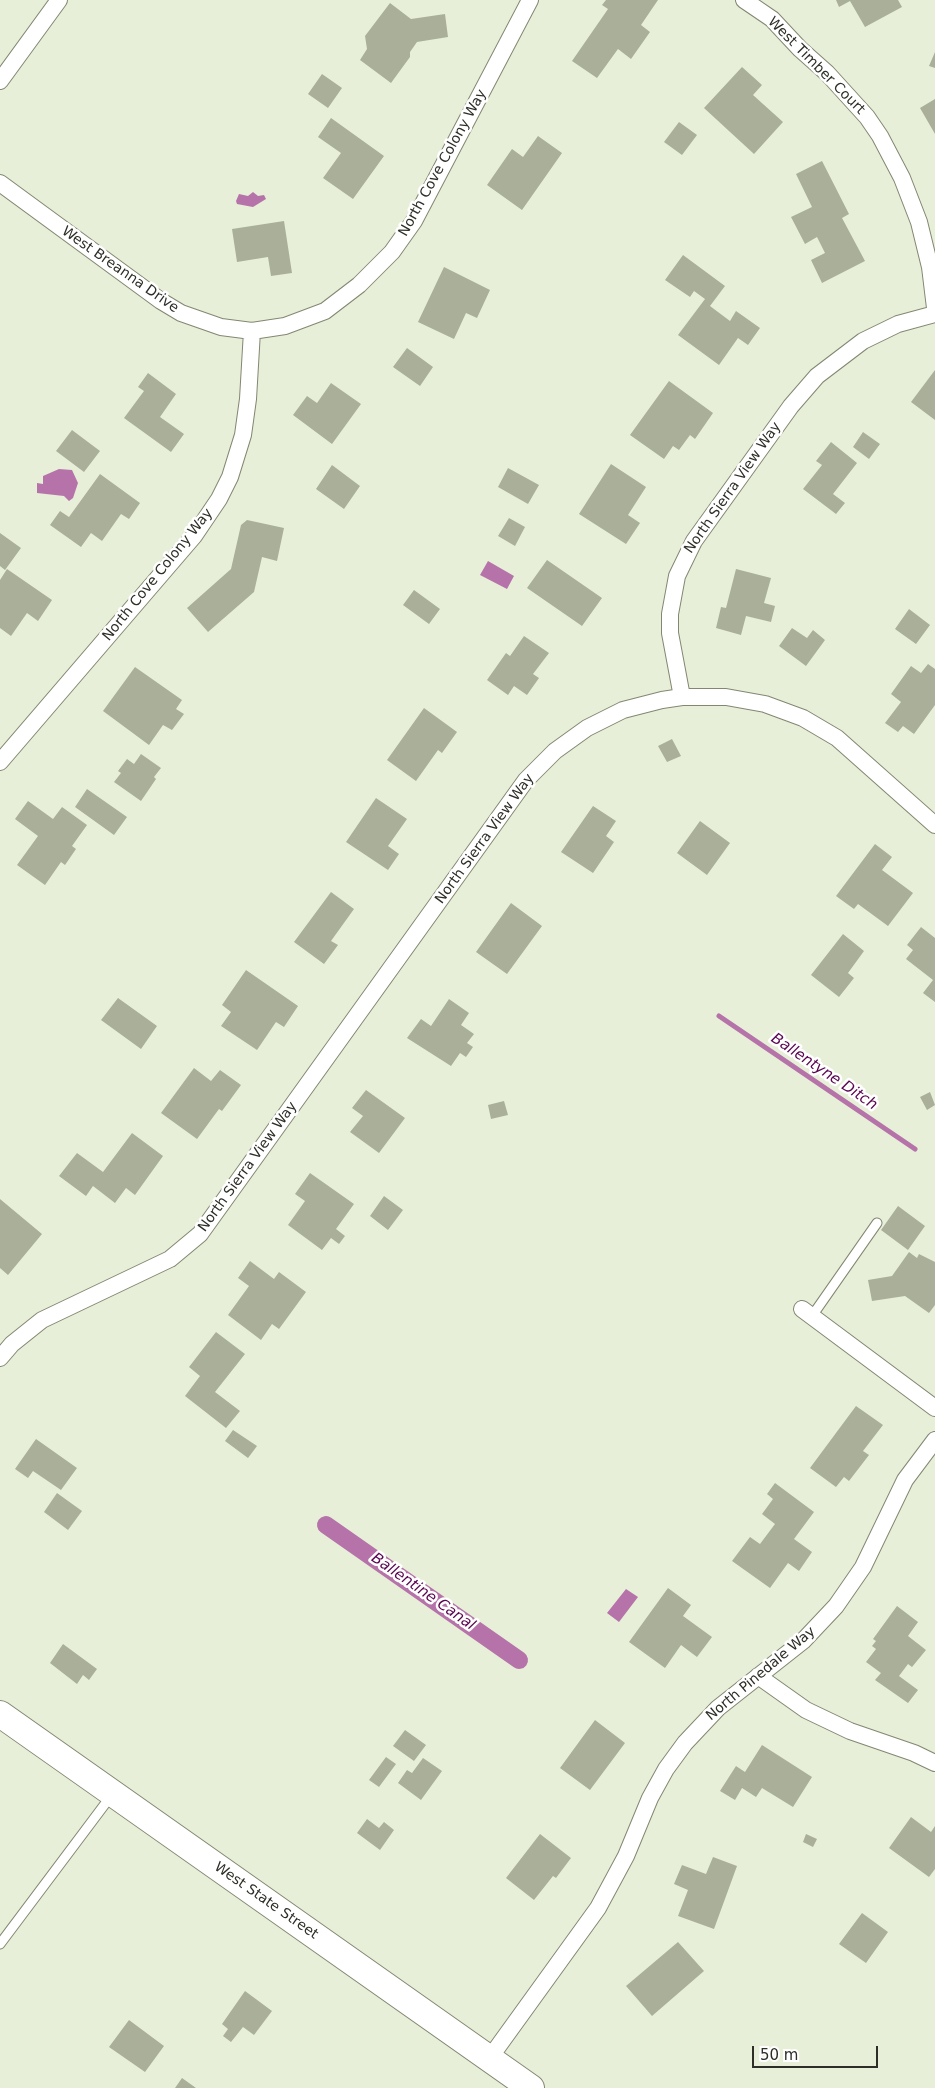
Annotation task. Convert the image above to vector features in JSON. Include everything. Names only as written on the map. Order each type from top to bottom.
[{"type":"main road","name":"West State Street","points":[[0,1714],[531,2088]]},
{"type":"street","points":[[0,81],[59,0]]},
{"type":"street","name":"North Cove Colony Way","points":[[0,762],[194,536],[219,499],[230,477],[243,435],[248,399],[252,331],[285,326],[325,311],[359,285],[392,252],[414,221],[530,0]]},
{"type":"street","name":"West Timber Court","points":[[744,0],[772,19],[800,49],[827,73],[867,117],[880,136],[902,178],[919,222],[930,267],[935,308]]},
{"type":"street","name":"West Breanna Drive","points":[[0,183],[181,314],[222,328],[252,331]]},
{"type":"street","name":"North Sierra View Way","points":[[0,1358],[19,1337],[42,1320],[170,1259],[200,1234],[526,780],[555,751],[596,723],[642,704],[682,697],[670,633],[670,614],[677,576],[694,541],[791,406],[817,376],[846,351],[863,341],[898,324],[935,314]]},
{"type":"street","points":[[682,697],[716,696],[746,700],[803,718],[854,751],[935,825]]},
{"type":"street","points":[[807,1312],[935,1408]]},
{"type":"street","name":"North Pinedale Way","points":[[489,2059],[598,1908],[626,1856],[650,1798],[666,1769],[698,1729],[718,1708],[803,1641],[836,1606],[863,1567],[906,1480],[935,1440]]},
{"type":"street","points":[[758,1676],[806,1710],[850,1731],[914,1753],[935,1763]]},
{"type":"lane","points":[[807,1312],[877,1222]]},
{"type":"lane","points":[[0,1944],[113,1794]]},
{"type":"shaded area","points":[[253,192],[258,196],[264,195],[266,199],[253,207],[237,204],[236,201],[239,194],[248,196]]},
{"type":"shaded area","points":[[59,469],[72,470],[78,483],[73,498],[69,501],[64,496],[37,493],[37,483],[43,484],[43,476]]},
{"type":"shaded area","points":[[488,561],[514,576],[507,589],[480,575]]},
{"type":"shaded area","points":[[626,1589],[638,1597],[619,1622],[607,1613]]},
{"type":"building","points":[[606,0],[658,0],[641,25],[650,32],[631,59],[618,49],[597,78],[572,61],[608,9],[602,5]]},
{"type":"building","points":[[836,0],[898,0],[902,7],[865,27],[850,1],[839,7]]},
{"type":"building","points":[[390,3],[411,19],[445,14],[448,37],[417,42],[410,52],[410,57],[391,83],[360,60],[367,49],[365,36]]},
{"type":"building","points":[[935,52],[935,68],[929,66]]},
{"type":"building","points":[[742,67],[762,85],[753,95],[783,122],[754,154],[704,108]]},
{"type":"building","points":[[322,74],[342,88],[328,108],[308,94]]},
{"type":"building","points":[[935,99],[935,134],[920,108]]},
{"type":"building","points":[[331,118],[384,156],[353,199],[323,178],[341,153],[318,137]]},
{"type":"building","points":[[679,122],[697,135],[682,155],[664,142]]},
{"type":"building","points":[[538,136],[562,153],[522,210],[487,185],[512,149],[523,157]]},
{"type":"building","points":[[822,161],[849,214],[842,218],[865,261],[822,283],[811,260],[825,253],[817,237],[805,244],[791,217],[812,207],[796,174]]},
{"type":"building","points":[[284,221],[292,273],[271,276],[268,257],[237,262],[232,229]]},
{"type":"building","points":[[683,255],[725,286],[710,306],[730,321],[736,311],[760,328],[748,345],[738,338],[719,365],[678,335],[705,299],[694,291],[690,297],[665,280]]},
{"type":"building","points":[[444,267],[490,290],[477,318],[466,313],[454,339],[418,322]]},
{"type":"building","points":[[407,348],[433,367],[420,386],[393,367]]},
{"type":"building","points":[[935,370],[935,420],[911,402]]},
{"type":"building","points":[[148,373],[176,394],[160,417],[184,434],[171,452],[124,418],[144,391],[138,387]]},
{"type":"building","points":[[669,381],[713,413],[695,439],[690,435],[679,450],[673,446],[664,459],[630,435]]},
{"type":"building","points":[[331,383],[361,404],[332,444],[293,415],[307,396],[317,403]]},
{"type":"building","points":[[72,430],[100,451],[84,472],[56,451]]},
{"type":"building","points":[[863,432],[880,444],[869,459],[853,447]]},
{"type":"building","points":[[831,442],[857,463],[833,494],[845,503],[836,514],[803,489],[822,465],[816,461]]},
{"type":"building","points":[[611,464],[646,487],[628,515],[640,523],[626,544],[579,514]]},
{"type":"building","points":[[332,465],[360,486],[344,509],[316,489]]},
{"type":"building","points":[[508,468],[539,485],[528,504],[498,487]]},
{"type":"building","points":[[100,474],[140,503],[129,519],[121,514],[102,541],[91,533],[81,547],[50,525],[60,511],[69,517]]},
{"type":"building","points":[[509,518],[525,527],[515,546],[498,536]]},
{"type":"building","points":[[247,520],[284,528],[277,561],[262,557],[254,592],[208,632],[187,608],[231,569],[241,525]]},
{"type":"building","points":[[0,533],[21,548],[5,570],[0,566]]},
{"type":"building","points":[[547,560],[602,598],[582,626],[527,588]]},
{"type":"building","points":[[7,569],[52,600],[38,621],[27,613],[11,636],[0,628],[0,580]]},
{"type":"building","points":[[736,569],[771,578],[764,603],[775,606],[771,622],[746,616],[741,635],[716,628],[721,607],[726,608]]},
{"type":"building","points":[[414,590],[440,609],[429,624],[403,605]]},
{"type":"building","points":[[909,609],[930,625],[916,644],[895,629]]},
{"type":"building","points":[[792,628],[807,638],[813,630],[825,640],[806,666],[779,646]]},
{"type":"building","points":[[524,636],[549,653],[533,674],[539,678],[527,695],[514,686],[508,695],[487,680],[506,653],[510,656]]},
{"type":"building","points":[[928,664],[935,669],[935,705],[914,734],[903,726],[898,732],[885,723],[901,702],[891,694],[911,666],[921,673]]},
{"type":"building","points":[[135,667],[182,700],[176,709],[184,714],[172,730],[163,725],[149,745],[103,711]]},
{"type":"building","points":[[424,708],[457,732],[442,753],[438,750],[416,781],[387,760]]},
{"type":"building","points":[[672,739],[681,756],[667,762],[658,746]]},
{"type":"building","points":[[141,754],[161,768],[141,801],[114,782],[121,773],[118,771],[127,759],[134,764]]},
{"type":"building","points":[[87,789],[127,817],[114,835],[75,807]]},
{"type":"building","points":[[376,798],[407,819],[388,846],[399,854],[388,870],[346,842]]},
{"type":"building","points":[[28,801],[53,819],[62,807],[87,825],[72,846],[76,849],[65,865],[61,862],[45,885],[17,865],[38,836],[15,819]]},
{"type":"building","points":[[593,806],[616,821],[606,836],[614,842],[593,873],[561,852]]},
{"type":"building","points":[[700,821],[730,843],[707,875],[677,853]]},
{"type":"building","points":[[875,844],[892,857],[882,870],[913,893],[888,926],[858,904],[854,909],[836,896]]},
{"type":"building","points":[[331,892],[354,909],[331,941],[338,945],[324,964],[294,942]]},
{"type":"building","points":[[511,903],[542,926],[507,974],[476,952]]},
{"type":"building","points":[[921,927],[935,938],[935,1002],[923,993],[933,980],[906,959],[913,950],[907,945]]},
{"type":"building","points":[[843,934],[864,951],[848,973],[854,978],[839,997],[811,975]]},
{"type":"building","points":[[246,970],[298,1006],[284,1027],[276,1022],[257,1050],[221,1026],[231,1012],[222,1005]]},
{"type":"building","points":[[118,998],[157,1026],[141,1049],[101,1020]]},
{"type":"building","points":[[449,999],[469,1013],[461,1025],[474,1034],[467,1043],[473,1047],[466,1057],[460,1053],[451,1066],[407,1038],[421,1019],[431,1026]]},
{"type":"building","points":[[194,1068],[211,1081],[220,1070],[241,1085],[222,1111],[219,1109],[197,1139],[161,1113]]},
{"type":"building","points":[[366,1090],[405,1118],[379,1153],[350,1132],[363,1116],[352,1108]]},
{"type":"building","points":[[930,1092],[935,1105],[927,1110],[920,1097]]},
{"type":"building","points":[[504,1101],[508,1115],[491,1119],[488,1105]]},
{"type":"building","points":[[132,1133],[163,1156],[135,1195],[126,1188],[115,1203],[93,1186],[86,1196],[59,1176],[77,1153],[103,1172]]},
{"type":"building","points":[[310,1173],[354,1204],[336,1229],[345,1236],[339,1244],[331,1238],[322,1250],[288,1225],[305,1201],[295,1194]]},
{"type":"building","points":[[384,1196],[403,1210],[388,1230],[370,1216]]},
{"type":"building","points":[[0,1199],[42,1234],[8,1275],[0,1268]]},
{"type":"building","points":[[898,1206],[925,1226],[908,1250],[881,1230]]},
{"type":"building","points":[[909,1252],[917,1258],[919,1254],[935,1262],[935,1305],[929,1313],[905,1296],[872,1301],[868,1280],[892,1276]]},
{"type":"building","points":[[250,1261],[274,1279],[279,1272],[306,1292],[279,1329],[272,1324],[261,1340],[228,1315],[249,1286],[238,1278]]},
{"type":"building","points":[[216,1332],[245,1354],[215,1392],[240,1411],[226,1428],[185,1396],[200,1376],[189,1367]]},
{"type":"building","points":[[856,1406],[883,1425],[863,1451],[869,1455],[849,1481],[844,1477],[836,1487],[810,1468]]},
{"type":"building","points":[[233,1430],[257,1446],[248,1458],[225,1441]]},
{"type":"building","points":[[36,1439],[77,1468],[61,1490],[33,1471],[28,1478],[15,1469]]},
{"type":"building","points":[[775,1483],[814,1512],[794,1539],[812,1552],[799,1571],[788,1563],[770,1588],[732,1561],[750,1537],[760,1544],[775,1524],[762,1514],[773,1499],[767,1494]]},
{"type":"building","points":[[57,1493],[82,1511],[68,1530],[44,1512]]},
{"type":"building","points":[[668,1588],[691,1605],[683,1616],[712,1637],[697,1657],[681,1645],[665,1668],[629,1642]]},
{"type":"building","points":[[897,1606],[918,1622],[908,1636],[926,1650],[912,1667],[908,1664],[899,1676],[918,1690],[908,1703],[875,1680],[881,1673],[866,1662],[876,1649],[872,1646],[876,1641],[873,1639]]},
{"type":"building","points":[[63,1644],[97,1669],[89,1680],[83,1675],[77,1684],[50,1663]]},
{"type":"building","points":[[595,1720],[625,1743],[590,1790],[560,1768]]},
{"type":"building","points":[[405,1730],[426,1745],[414,1761],[393,1746]]},
{"type":"building","points":[[762,1745],[812,1777],[793,1807],[762,1788],[756,1797],[742,1788],[735,1800],[720,1791],[736,1766],[745,1772]]},
{"type":"building","points":[[386,1757],[396,1764],[379,1787],[369,1780]]},
{"type":"building","points":[[423,1758],[442,1771],[421,1800],[398,1783],[407,1770],[412,1773]]},
{"type":"building","points":[[911,1817],[931,1832],[935,1826],[935,1869],[929,1877],[889,1848]]},
{"type":"building","points":[[367,1819],[379,1828],[384,1822],[394,1830],[380,1850],[357,1833]]},
{"type":"building","points":[[540,1834],[571,1858],[556,1878],[553,1876],[534,1900],[506,1878]]},
{"type":"building","points":[[806,1834],[817,1839],[813,1847],[803,1842]]},
{"type":"building","points":[[713,1857],[737,1866],[714,1929],[678,1916],[688,1890],[674,1884],[682,1865],[706,1874]]},
{"type":"building","points":[[862,1913],[888,1932],[866,1963],[839,1944]]},
{"type":"building","points":[[678,1942],[704,1971],[652,2016],[626,1986]]},
{"type":"building","points":[[245,1991],[272,2011],[254,2035],[243,2027],[231,2042],[223,2036],[228,2029],[222,2024]]},
{"type":"building","points":[[129,2020],[164,2046],[145,2072],[109,2047]]},
{"type":"building","points":[[182,2078],[196,2088],[175,2088]]},
{"type":"waterway","name":"Ballentyne Ditch","points":[[719,1016],[915,1149]]},
{"type":"waterway","name":"Ballentine Canal","points":[[326,1525],[519,1660]]}]
